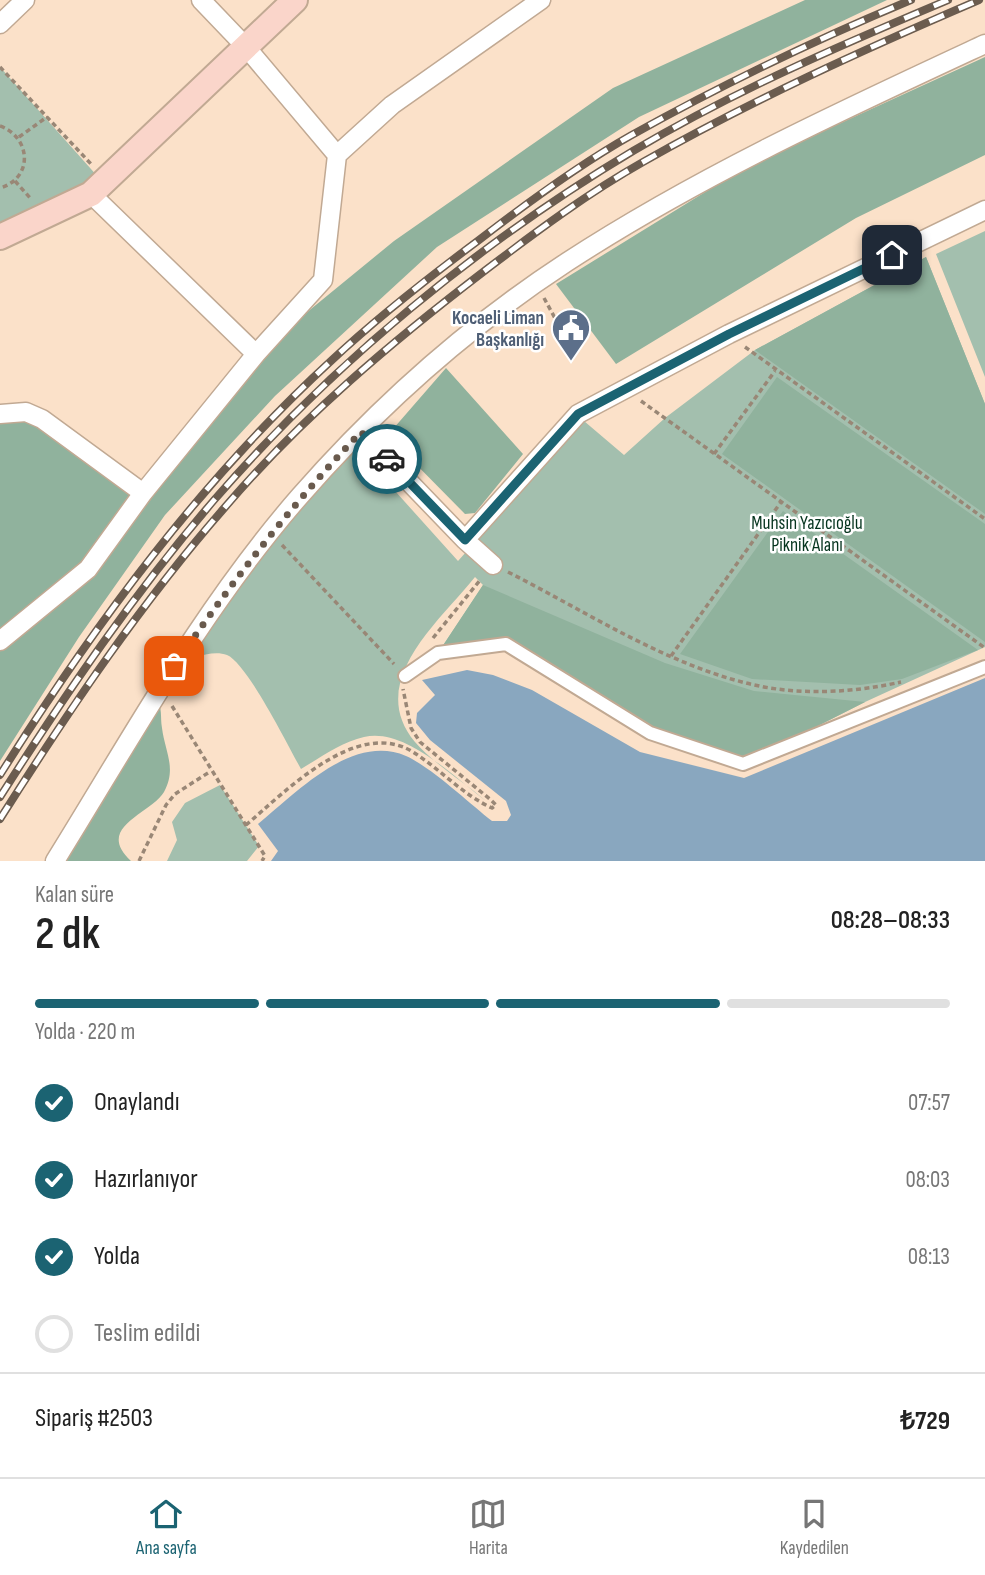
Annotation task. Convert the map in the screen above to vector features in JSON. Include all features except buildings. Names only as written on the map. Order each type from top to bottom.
[{"type":"main road","points":[[0,237],[98,187],[295,0]]},
{"type":"street","points":[[0,24],[24,0]]},
{"type":"street","points":[[201,0],[246,47],[337,155]]},
{"type":"street","points":[[0,641],[88,569],[143,493],[256,354],[323,280],[337,155],[392,105],[541,0]]},
{"type":"street","points":[[55,861],[216,604],[299,497],[361,432],[426,370],[536,284],[642,216],[747,158],[985,44]]},
{"type":"street","points":[[98,187],[256,354]]},
{"type":"street","points":[[465,540],[578,414],[729,334],[985,211]]},
{"type":"street","points":[[0,414],[26,412],[42,419],[143,493]]},
{"type":"street","points":[[361,432],[465,540],[493,565]]},
{"type":"street","points":[[405,676],[438,653],[506,644],[650,733],[743,764],[985,667]]},
{"type":"path","points":[[0,66],[47,117],[98,187]]},
{"type":"path","points":[[19,138],[47,117]]},
{"type":"path","points":[[0,126],[19,138],[25,152],[22,172],[15,181],[0,188]]},
{"type":"path","points":[[536,284],[562,331]]},
{"type":"path","points":[[729,334],[776,371],[985,519]]},
{"type":"path","points":[[714,454],[776,371]]},
{"type":"path","points":[[624,391],[985,648]]},
{"type":"path","points":[[671,656],[781,502]]},
{"type":"path","points":[[246,825],[319,765],[367,744],[388,743],[410,750],[492,808],[496,805],[415,735],[403,689],[405,676],[271,533]]},
{"type":"path","points":[[429,643],[493,565],[671,656],[747,683],[790,689],[859,691],[909,680]]},
{"type":"path","points":[[161,688],[265,856],[262,861]]},
{"type":"path","points":[[139,861],[166,805],[176,794],[212,771]]},
{"type":"green space","points":[[805,0],[887,0],[639,117],[437,247],[275,396],[165,515],[79,637],[0,761],[0,414],[26,412],[144,492],[256,354],[394,241],[613,88]]},
{"type":"green space","points":[[985,57],[985,155],[856,218],[616,364],[556,284],[749,165]]},
{"type":"green space","points":[[0,67],[99,178],[0,234]]},
{"type":"green space","points":[[985,231],[985,377],[936,254]]},
{"type":"green space","name":"Muhsin Yazıcıoğlu Piknik Alanı","points":[[926,257],[985,404],[985,647],[865,702],[743,764],[506,644],[438,653],[483,585],[475,577],[427,633],[413,654],[403,675],[398,697],[402,720],[415,742],[435,761],[412,747],[380,736],[348,742],[301,769],[256,689],[235,661],[227,655],[214,653],[174,666],[351,442],[458,561],[584,421],[624,455],[665,418],[755,350]]},
{"type":"green space","points":[[926,257],[985,404],[985,514],[755,350]]},
{"type":"green space","points":[[446,368],[523,454],[475,513],[465,514],[395,443],[393,429]]},
{"type":"green space","points":[[777,377],[985,524],[985,642],[722,454]]},
{"type":"green space","points":[[783,511],[978,650],[902,679],[860,685],[752,679],[680,654]]},
{"type":"green space","points":[[483,585],[665,663],[754,691],[865,702],[743,764],[650,733],[506,644],[438,653]]},
{"type":"green space","points":[[156,697],[170,775],[164,792],[122,830],[119,839],[121,849],[131,861],[55,861]]},
{"type":"green space","points":[[220,785],[259,846],[247,861],[167,861],[177,840],[172,822],[185,803]]},
{"type":"water","points":[[467,670],[493,675],[532,690],[640,752],[744,778],[985,678],[985,861],[271,861],[278,851],[258,824],[326,770],[345,759],[365,753],[386,751],[406,756],[438,777],[492,821],[507,821],[511,815],[506,801],[430,740],[416,723],[417,713],[435,695],[422,680]]},
{"type":"railway","points":[[0,775],[112,609],[194,504],[284,406],[367,328],[515,212],[610,148],[769,64],[911,0]]},
{"type":"railway","points":[[0,797],[102,644],[157,570],[215,499],[308,400],[410,308],[519,225],[671,129],[828,52],[948,0]]},
{"type":"railway","points":[[0,819],[107,658],[195,543],[286,441],[384,352],[525,241],[623,174],[767,96],[979,0]]},
{"type":"way so far","points":[[174,666],[216,604],[299,497],[361,432],[387,459]]},
{"type":"place","name":"Kocaeli Liman Başkanlığı","points":[[571,362]]},
{"type":"route","points":[[387,459],[465,540],[578,414],[729,334],[892,255]]}]
